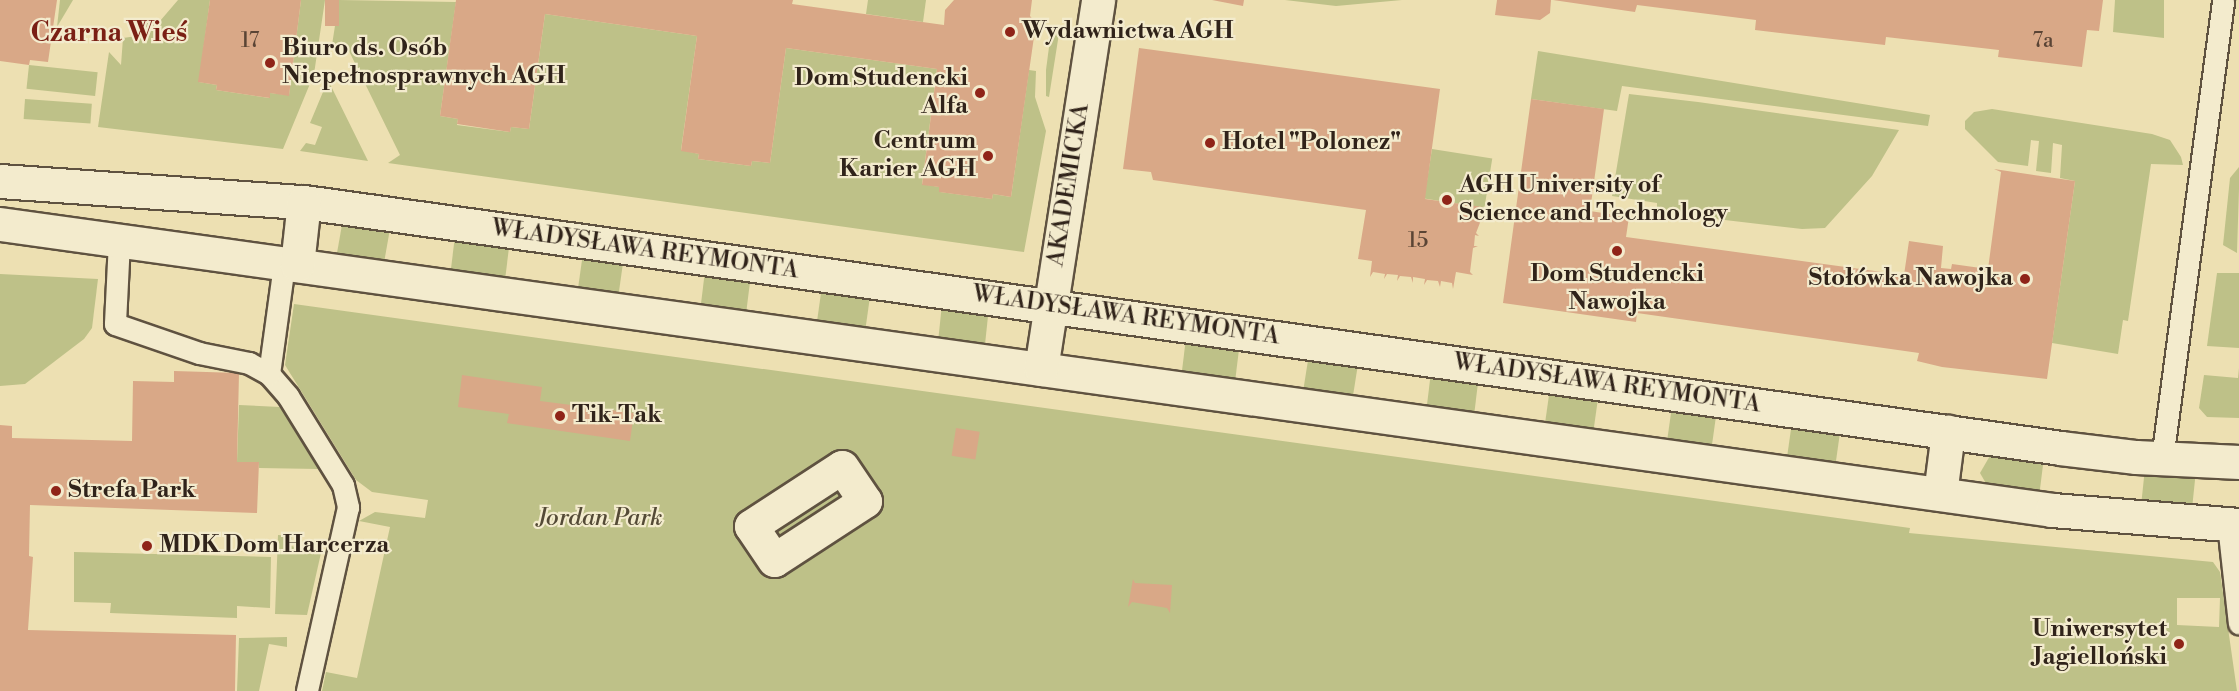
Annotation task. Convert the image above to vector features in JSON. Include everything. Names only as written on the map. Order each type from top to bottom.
[{"type":"street","name":"AKADEMICKA","points":[[1041,369],[1098,0]]},
{"type":"street","name":"WŁADYSŁAWA REYMONTA","points":[[0,181],[304,202],[1948,432],[2162,459],[2239,462]]},
{"type":"street","points":[[290,265],[304,202]]},
{"type":"street","points":[[0,224],[1940,494],[2113,517],[2234,525]]},
{"type":"street","points":[[1940,494],[1948,432]]},
{"type":"lane","points":[[2162,459],[2223,0]]},
{"type":"lane","points":[[119,241],[115,324],[199,353],[249,363],[269,374],[288,396],[348,498],[307,691]]},
{"type":"lane","points":[[269,374],[290,265]]},
{"type":"lane","points":[[2234,525],[2239,622]]},
{"type":"green space","points":[[60,0],[73,0],[57,27]]},
{"type":"green space","points":[[178,0],[210,0],[199,82],[217,85],[216,90],[269,98],[270,93],[289,95],[301,0],[325,0],[314,74],[283,149],[98,127],[109,52],[121,65],[123,38],[144,35],[145,22],[160,21]]},
{"type":"green space","points":[[339,0],[456,2],[440,116],[458,119],[457,125],[510,132],[511,127],[529,129],[545,14],[697,36],[681,150],[699,154],[698,159],[751,166],[752,161],[770,163],[786,48],[937,69],[922,184],[939,187],[940,192],[992,199],[993,194],[1011,197],[1029,70],[1036,71],[1035,97],[1046,131],[1024,252],[388,163],[400,155],[349,51],[337,56],[332,45]]},
{"type":"green space","points":[[868,0],[926,0],[923,22],[866,14]]},
{"type":"green space","points":[[1285,0],[1402,0],[1336,6]]},
{"type":"green space","points":[[2115,0],[2164,0],[2164,38],[2113,32]]},
{"type":"green space","points":[[1060,27],[1049,97],[1046,96],[1046,70],[1049,47]]},
{"type":"green space","points":[[1538,51],[1930,115],[1928,126],[1622,86],[1617,111],[1531,99]]},
{"type":"green space","points":[[29,65],[98,72],[95,96],[26,89]]},
{"type":"green space","points":[[328,80],[368,161],[300,151],[306,143],[315,145],[322,127],[310,123]]},
{"type":"green space","points":[[1629,94],[1899,130],[1872,176],[1825,228],[1802,229],[1657,212],[1657,203],[1612,196]]},
{"type":"green space","points":[[25,99],[92,104],[90,124],[24,119]]},
{"type":"green space","points":[[1992,109],[2152,134],[2170,140],[2181,157],[2183,165],[2151,164],[2128,321],[2123,320],[2118,354],[2052,343],[2075,181],[2060,178],[2062,145],[2053,143],[2051,173],[2036,171],[2039,141],[2031,140],[2028,166],[1998,162],[1965,129],[1965,121],[1974,112]]},
{"type":"green space","points":[[1432,149],[1492,159],[1484,208],[1424,198]]},
{"type":"green space","points":[[2239,167],[2237,253],[2223,245],[2230,178]]},
{"type":"green space","points":[[343,219],[390,227],[383,267],[336,258]]},
{"type":"green space","points":[[455,236],[510,243],[505,281],[450,275]]},
{"type":"green space","points":[[583,253],[624,259],[618,298],[577,293]]},
{"type":"green space","points":[[705,271],[751,277],[746,315],[700,310]]},
{"type":"green space","points":[[2217,273],[2239,273],[2239,348],[2207,346]]},
{"type":"green space","points":[[0,274],[98,279],[92,328],[84,339],[25,384],[0,386]]},
{"type":"green space","points":[[822,286],[871,293],[865,332],[816,326]]},
{"type":"green space","name":"Jordan Park","points":[[294,304],[1910,528],[1909,533],[2213,562],[2220,572],[2237,691],[322,691],[326,672],[357,678],[390,527],[359,521],[375,512],[425,518],[428,500],[372,492],[356,480],[285,365]],"holes":[[[2177,598],[2220,598],[2219,627],[2177,625]]]},
{"type":"green space","points":[[942,304],[989,309],[985,348],[938,343]]},
{"type":"green space","points":[[1186,338],[1240,345],[1235,383],[1181,377]]},
{"type":"green space","points":[[1309,354],[1358,362],[1352,401],[1303,394]]},
{"type":"green space","points":[[2239,368],[2239,418],[2207,417],[2199,408],[2204,375],[2238,378]]},
{"type":"green space","points":[[1431,372],[1479,378],[1474,417],[1426,411]]},
{"type":"green space","points":[[1550,388],[1599,395],[1593,433],[1545,427]]},
{"type":"green space","points":[[239,405],[280,407],[318,469],[259,468],[259,462],[237,462]]},
{"type":"green space","points":[[1672,406],[1717,412],[1711,451],[1667,445]]},
{"type":"green space","points":[[1792,422],[1841,429],[1835,467],[1787,461]]},
{"type":"green space","points":[[1991,454],[2044,457],[2039,497],[1988,487],[1980,473]]},
{"type":"green space","points":[[2145,468],[2196,473],[2191,514],[2141,509]]},
{"type":"green space","points":[[278,535],[292,536],[291,546],[321,553],[307,615],[275,614]]},
{"type":"green space","points":[[74,552],[271,557],[270,608],[237,606],[237,618],[110,613],[111,603],[74,602]]},
{"type":"green space","points":[[287,637],[287,647],[269,644],[259,691],[237,691],[239,638]]},
{"type":"building","points":[[0,0],[57,0],[48,62],[30,60],[29,65],[0,61]]},
{"type":"building","points":[[210,0],[301,0],[289,96],[270,93],[270,98],[216,90],[217,85],[198,82]]},
{"type":"building","points":[[325,0],[339,0],[339,26],[325,26]]},
{"type":"building","name":"Dom Studencki Alfa","points":[[456,0],[793,0],[792,4],[944,25],[945,10],[954,0],[1032,0],[1030,16],[1036,23],[1011,197],[993,194],[992,199],[939,192],[939,187],[922,185],[937,69],[786,48],[770,163],[752,161],[751,166],[698,159],[699,154],[681,151],[697,36],[545,14],[529,129],[511,127],[510,132],[457,124],[458,119],[440,116]]},
{"type":"building","points":[[1212,0],[1244,0],[1243,6]]},
{"type":"building","points":[[1497,0],[1551,0],[1550,13],[1540,20],[1495,15]]},
{"type":"building","points":[[1553,0],[2103,0],[2099,31],[2087,30],[2082,67],[1998,57],[1999,50],[1886,37],[1885,45],[1755,30],[1756,20],[1637,5],[1635,12]]},
{"type":"building","points":[[1139,48],[1440,89],[1425,199],[1483,207],[1477,220],[1481,220],[1476,233],[1479,236],[1475,235],[1474,246],[1478,246],[1473,248],[1470,272],[1473,275],[1456,272],[1453,289],[1452,283],[1441,281],[1440,287],[1438,281],[1427,280],[1424,285],[1425,279],[1413,277],[1413,283],[1411,277],[1400,276],[1397,281],[1398,275],[1387,274],[1384,279],[1385,274],[1373,272],[1370,277],[1372,261],[1358,259],[1366,210],[1153,180],[1151,172],[1123,169]]},
{"type":"building","name":"Dom Studencki Nawojka","points":[[1531,99],[1604,109],[1590,211],[1629,217],[1626,237],[1904,275],[1909,241],[1943,246],[1941,268],[1951,269],[1952,264],[1988,269],[2001,172],[1994,169],[2075,181],[2047,379],[1942,367],[1917,361],[1919,353],[1637,313],[1636,322],[1503,303]]},
{"type":"building","points":[[174,371],[239,373],[237,462],[259,462],[257,513],[30,505],[29,556],[33,557],[28,630],[236,635],[235,691],[0,691],[0,425],[12,426],[12,438],[132,441],[133,381],[174,382]]},
{"type":"building","points":[[462,375],[542,387],[540,401],[634,413],[630,441],[507,423],[509,414],[458,407]]},
{"type":"building","points":[[956,428],[980,432],[975,459],[952,456]]},
{"type":"building","points":[[1133,579],[1135,583],[1172,585],[1170,613],[1167,608],[1132,602],[1128,607]]},
{"type":"place","name":"Wydawnictwa AGH","points":[[1010,32]]},
{"type":"place","name":"Biuro ds. Osób Niepełnosprawnych AGH","points":[[270,63]]},
{"type":"place","name":"Dom Studencki Alfa","points":[[980,93]]},
{"type":"place","name":"Hotel \"Polonez\"","points":[[1210,143]]},
{"type":"place","name":"Centrum Karier AGH","points":[[988,156]]},
{"type":"place","name":"AGH University of Science and Technology","points":[[1447,200]]},
{"type":"place","name":"Dom Studencki Nawojka","points":[[1617,251]]},
{"type":"place","name":"Stołówka Nawojka","points":[[2025,279]]},
{"type":"place","name":"Tik-Tak","points":[[560,416]]},
{"type":"place","name":"Strefa Park","points":[[56,491]]},
{"type":"place","name":"MDK Dom Harcerza","points":[[147,546]]},
{"type":"place","name":"Uniwersytet Jagielloński","points":[[2179,644]]},
{"type":"district","name":"Czarna Wieś","points":[[109,34]]}]
